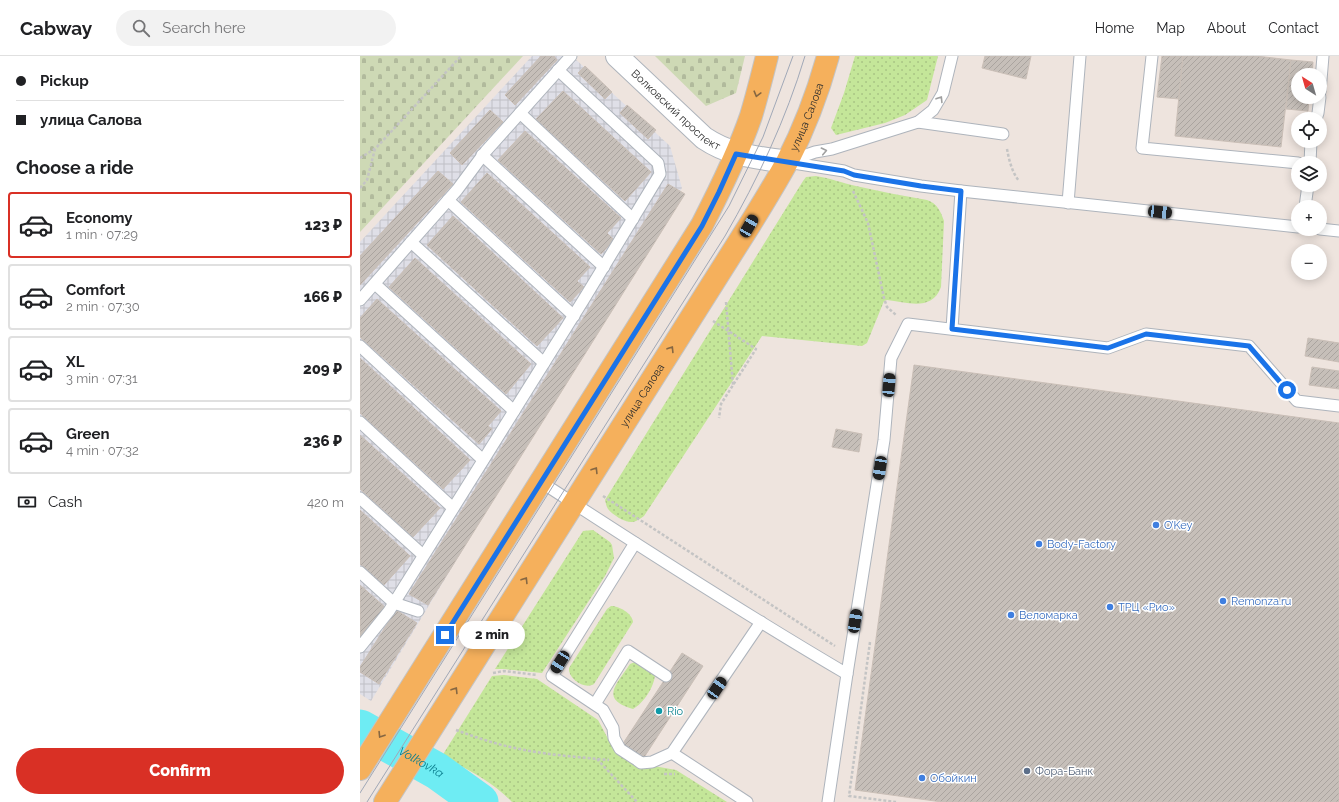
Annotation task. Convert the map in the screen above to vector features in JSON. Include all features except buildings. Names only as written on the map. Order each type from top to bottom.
[{"type":"main road","points":[[360,769],[702,226],[736,154],[751,115],[767,56]]},
{"type":"main road","name":"улица Салова","points":[[388,797],[443,726],[574,503],[749,226],[787,162],[809,111],[828,56]]},
{"type":"street","name":"Волковский проспект","points":[[618,56],[704,138],[716,146],[736,154],[787,162]]},
{"type":"lane","points":[[360,300],[448,200],[482,156],[571,56]]},
{"type":"lane","points":[[787,162],[815,152],[832,149],[918,122],[932,110],[943,93],[952,56]]},
{"type":"lane","points":[[1068,203],[1080,56]]},
{"type":"lane","points":[[1152,56],[1142,148],[1291,162]]},
{"type":"lane","points":[[1322,68],[1323,56]]},
{"type":"lane","points":[[360,647],[389,611],[574,316],[660,174],[658,163],[558,70]]},
{"type":"lane","points":[[520,113],[633,219]]},
{"type":"lane","points":[[918,122],[1003,134]]},
{"type":"lane","points":[[482,156],[604,267]]},
{"type":"lane","points":[[787,162],[921,186],[1291,226]]},
{"type":"lane","points":[[952,329],[961,191]]},
{"type":"lane","points":[[448,200],[574,316]]},
{"type":"lane","points":[[1327,230],[1339,231]]},
{"type":"lane","points":[[411,242],[544,363]]},
{"type":"lane","points":[[375,284],[514,411]]},
{"type":"lane","points":[[828,802],[884,440],[891,358],[908,324],[1108,348],[1146,334],[1249,346],[1297,401],[1339,406]]},
{"type":"lane","points":[[360,346],[483,460]]},
{"type":"lane","points":[[360,422],[453,508]]},
{"type":"lane","points":[[541,482],[635,543],[847,674]]},
{"type":"lane","points":[[360,498],[423,555]]},
{"type":"lane","points":[[635,543],[552,676],[604,710],[613,728],[614,738],[620,749],[641,763],[652,762],[672,753],[761,622]]},
{"type":"lane","points":[[360,572],[394,603],[418,611]]},
{"type":"lane","points":[[595,704],[628,652],[666,676]]},
{"type":"lane","points":[[672,753],[747,802]]},
{"type":"path","points":[[360,158],[376,148],[461,56]]},
{"type":"path","points":[[1003,134],[1009,160],[1015,176],[1034,199]]},
{"type":"path","points":[[360,188],[367,180],[376,148]]},
{"type":"path","points":[[844,171],[868,223],[887,307],[908,324]]},
{"type":"path","points":[[725,296],[733,386]]},
{"type":"path","points":[[711,320],[756,348],[721,404],[719,418]]},
{"type":"path","points":[[601,494],[840,649],[868,654]]},
{"type":"path","points":[[870,639],[849,796],[896,802]]},
{"type":"path","points":[[486,674],[504,671],[552,676]]},
{"type":"path","points":[[443,726],[514,748],[555,755],[610,760],[637,760]]},
{"type":"path","points":[[597,759],[637,802]]},
{"type":"shaded area","points":[[532,56],[572,56],[670,146],[682,188],[371,701],[360,694],[360,242]]},
{"type":"green space","points":[[360,56],[523,56],[360,232]]},
{"type":"green space","points":[[655,56],[745,56],[736,93],[706,106]]},
{"type":"green space","points":[[855,56],[938,56],[927,100],[905,115],[885,123],[836,135],[831,128],[844,93]]},
{"type":"green space","points":[[816,176],[856,186],[927,200],[933,203],[940,211],[944,221],[941,287],[937,295],[932,300],[918,304],[887,300],[884,301],[867,343],[862,346],[762,336],[644,516],[633,522],[619,518],[608,509],[605,500],[803,181],[806,177]]},
{"type":"green space","points":[[593,530],[610,542],[612,545],[614,558],[605,576],[542,673],[495,669],[583,531]]},
{"type":"green space","points":[[611,606],[618,607],[628,613],[633,622],[594,684],[586,686],[571,676],[569,668],[607,609]]},
{"type":"green space","points":[[635,662],[655,675],[653,685],[648,694],[641,703],[633,709],[616,701],[614,690],[616,684],[630,664]]},
{"type":"green space","points":[[504,675],[537,679],[598,720],[614,750],[640,768],[654,766],[676,770],[727,802],[512,802],[488,782],[442,756],[492,676]]},
{"type":"waterway","name":"Volkovka","points":[[360,728],[437,771],[480,802]]},
{"type":"tram line","points":[[360,793],[729,206],[763,137],[793,56]]},
{"type":"tram line","points":[[367,802],[725,236],[760,171],[780,126],[805,56]]},
{"type":"place","name":"O’Key","points":[[1156,525]]},
{"type":"place","name":"Body-Factory","points":[[1039,544]]},
{"type":"place","name":"Remonza.ru","points":[[1223,601]]},
{"type":"place","name":"ТРЦ «Рио»","points":[[1110,607]]},
{"type":"place","name":"Веломарка","points":[[1011,615]]},
{"type":"place","name":"Rio","points":[[659,711]]},
{"type":"place","name":"Фора-Банк","points":[[1027,771]]},
{"type":"place","name":"Обойкин","points":[[922,778]]},
{"type":"route","points":[[445,635],[702,226],[736,154],[844,171],[854,175],[961,191],[952,329],[1108,348],[1146,334],[1249,346],[1287,390]]}]
